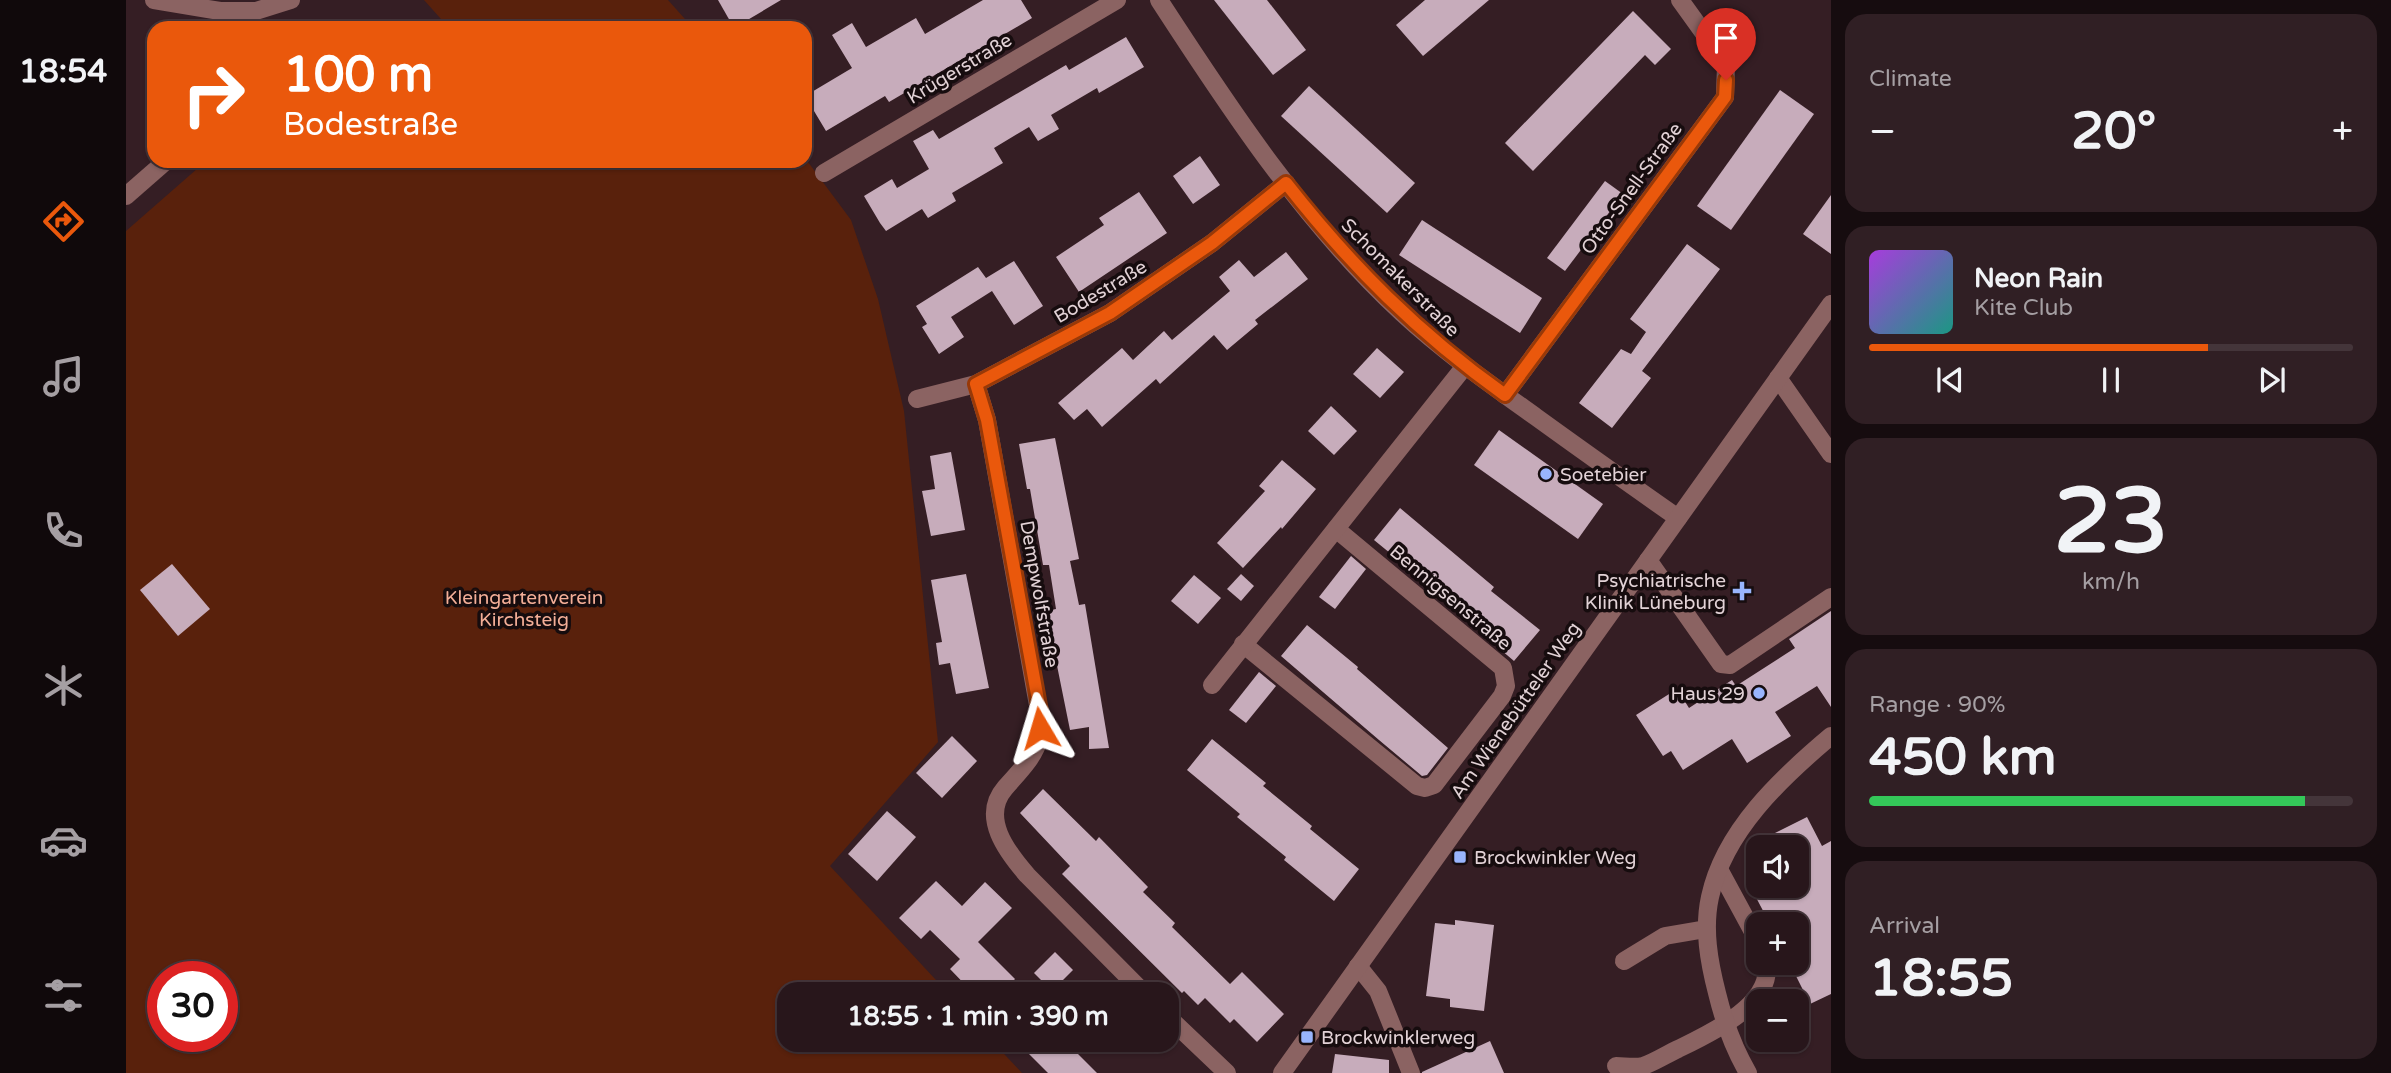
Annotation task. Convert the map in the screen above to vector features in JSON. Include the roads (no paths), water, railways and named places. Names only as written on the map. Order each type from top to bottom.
[{"type":"street","points":[[154,0],[258,20],[291,0]]},
{"type":"street","name":"Krügerstraße","points":[[824,173],[1117,0]]},
{"type":"street","name":"Schomakerstraße","points":[[1159,0],[1242,127],[1318,224],[1401,312],[1465,366],[1678,518]]},
{"type":"street","name":"Otto-Snell-Straße","points":[[1505,395],[1725,97],[1726,64],[1680,0]]},
{"type":"street","points":[[126,196],[158,168]]},
{"type":"street","name":"Bodestraße","points":[[917,399],[976,384],[1110,313],[1212,243],[1286,183]]},
{"type":"street","name":"Am Wienebütteler Weg","points":[[1282,1073],[1831,304]]},
{"type":"street","points":[[1212,685],[1465,366]]},
{"type":"street","points":[[1778,378],[1831,454]]},
{"type":"street","name":"Dempwolfstraße","points":[[976,384],[987,420],[1040,711],[1038,741],[1020,773],[1003,792],[996,806],[995,821],[1012,857],[1027,875],[1133,982]]},
{"type":"street","name":"Bennigsenstraße","points":[[1243,644],[1418,786],[1425,788],[1434,785],[1502,696],[1506,686],[1503,668],[1336,529]]},
{"type":"street","points":[[1648,560],[1721,664],[1730,665],[1831,597]]},
{"type":"street","points":[[1748,1073],[1734,1049],[1725,1025],[1709,961],[1706,929],[1710,896],[1730,847],[1772,790],[1831,736]]},
{"type":"street","points":[[1720,870],[1746,919]]},
{"type":"street","points":[[1624,961],[1665,936],[1706,929]]},
{"type":"street","points":[[1358,966],[1378,991],[1411,1073]]},
{"type":"street","points":[[1616,1066],[1643,1066],[1725,1025],[1754,1000],[1765,984],[1767,975]]},
{"type":"street","points":[[1179,1027],[1227,1073]]},
{"type":"place","name":"Soetebier","points":[[1546,474]]},
{"type":"place","name":"Psychiatrische Klinik Lüneburg","points":[[1742,591]]},
{"type":"place","name":"Haus 29","points":[[1759,693]]},
{"type":"place","name":"Brockwinkler Weg","points":[[1460,857]]},
{"type":"place","name":"Brockwinklerweg","points":[[1307,1037]]},
{"type":"park label","name":"Kleingartenverein Kirchsteig","points":[[524,608]]}]
